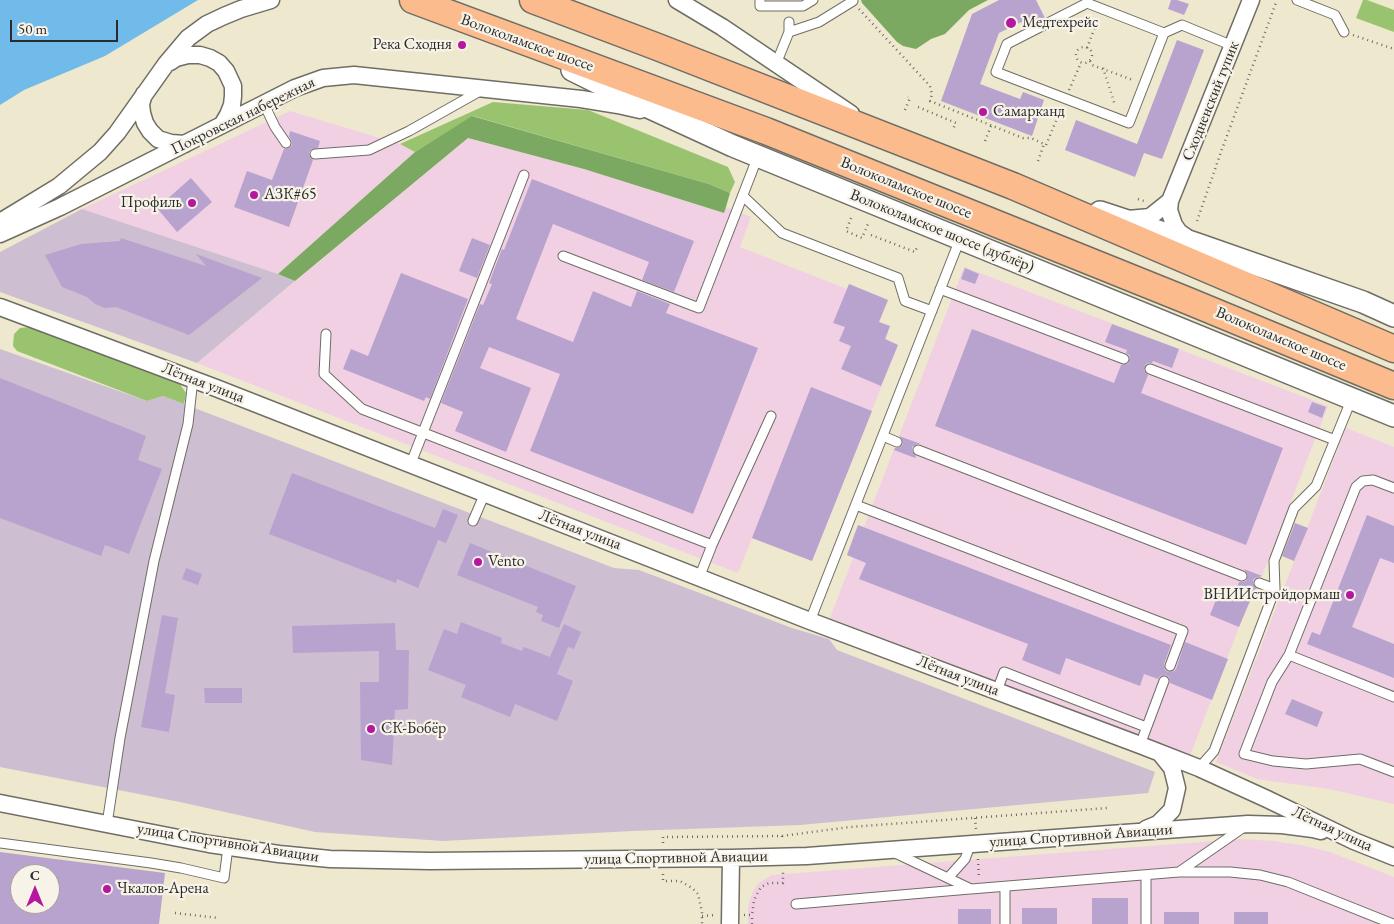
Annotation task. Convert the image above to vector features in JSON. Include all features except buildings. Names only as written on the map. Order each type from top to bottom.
[{"type":"main road","name":"Волоколамское шоссе","points":[[413,0],[775,135],[1186,300],[1394,386]]},
{"type":"main road","points":[[533,0],[1013,186],[1394,348]]},
{"type":"street","points":[[0,222],[59,186],[100,152],[117,133],[166,64],[188,38],[207,24],[241,8],[272,0]]},
{"type":"street","points":[[677,0],[722,27],[882,135]]},
{"type":"street","name":"Сходненский тупик","points":[[1170,201],[1252,0]]},
{"type":"street","name":"Волоколамское шоссе (дублёр)","points":[[496,31],[627,97],[733,146],[1394,416]]},
{"type":"street","points":[[166,64],[176,58],[200,55],[210,58],[226,71],[233,86],[233,96],[228,115],[222,125]]},
{"type":"street","name":"Покровская набережная","points":[[0,234],[60,207],[295,88],[323,78],[354,75],[618,104],[681,121]]},
{"type":"street","points":[[144,94],[141,104],[142,113],[150,132],[158,139],[170,143],[184,144]]},
{"type":"street","points":[[1013,186],[1123,219],[1197,244],[1363,302],[1394,316]]},
{"type":"street","points":[[1123,219],[1139,219],[1150,216],[1170,201]]},
{"type":"street","points":[[1170,201],[1169,210],[1174,225],[1179,232],[1197,244]]},
{"type":"street","name":"Лётная улица","points":[[0,307],[411,463],[810,621],[1140,744],[1199,768],[1354,841],[1394,857]]},
{"type":"street","points":[[1140,832],[1158,824],[1172,810],[1177,788],[1172,768],[1160,753]]},
{"type":"street","name":"улица Спортивной Авиации","points":[[0,803],[228,847],[339,859],[440,861],[807,856],[1248,824],[1282,825],[1313,829],[1354,841]]},
{"type":"street","points":[[730,924],[731,858]]},
{"type":"lane","points":[[760,0],[760,6],[803,6],[813,0]]},
{"type":"lane","points":[[1297,0],[1335,15],[1344,32]]},
{"type":"lane","points":[[789,32],[818,22],[853,1]]},
{"type":"lane","points":[[1164,33],[1129,123],[996,72],[1007,44],[1087,4],[1164,33],[1182,26],[1233,46]]},
{"type":"lane","points":[[776,64],[789,32],[789,22]]},
{"type":"lane","points":[[315,154],[369,150],[483,89]]},
{"type":"lane","points":[[264,104],[275,127],[286,143]]},
{"type":"lane","points":[[564,256],[699,308],[758,156]]},
{"type":"lane","points":[[411,463],[524,175]]},
{"type":"lane","points":[[743,196],[782,233],[898,278],[904,301],[932,311]]},
{"type":"lane","points":[[810,621],[960,238]]},
{"type":"lane","points":[[940,289],[1124,359]]},
{"type":"lane","points":[[326,334],[324,374],[362,409],[712,545]]},
{"type":"lane","points":[[1150,369],[1335,440]]},
{"type":"lane","points":[[107,824],[120,738],[154,561],[188,424],[193,379]]},
{"type":"lane","points":[[1199,768],[1214,752],[1275,589],[1274,561],[1294,508],[1316,486],[1352,398]]},
{"type":"lane","points":[[699,578],[712,545],[771,416]]},
{"type":"lane","points":[[883,436],[897,442]]},
{"type":"lane","points":[[918,450],[1242,576]]},
{"type":"lane","points":[[1394,488],[1373,480],[1363,481],[1356,487],[1289,655],[1272,682],[1244,754],[1273,762],[1306,764],[1360,759],[1394,772]]},
{"type":"lane","points":[[473,521],[485,493]]},
{"type":"lane","points":[[856,505],[1183,631],[1170,666]]},
{"type":"lane","points":[[1259,583],[1275,589]]},
{"type":"lane","points":[[1289,655],[1394,696]]},
{"type":"lane","points":[[997,691],[1004,672],[1146,727]]},
{"type":"lane","points":[[1140,744],[1164,681]]},
{"type":"lane","points":[[1179,872],[1248,824]]},
{"type":"lane","points":[[0,843],[158,864],[224,878],[228,847]]},
{"type":"lane","points":[[948,878],[965,859],[968,850],[967,844]]},
{"type":"lane","points":[[888,849],[970,890]]},
{"type":"lane","points":[[796,904],[1179,872],[1230,872],[1260,875],[1288,882],[1393,924]]},
{"type":"lane","points":[[1146,875],[1146,924]]},
{"type":"lane","points":[[1005,887],[1005,924]]},
{"type":"path","points":[[1198,221],[1221,152],[1277,0]]},
{"type":"path","points":[[853,1],[930,86],[932,94],[930,101],[991,126],[1023,138],[1031,138],[1044,144]]},
{"type":"path","points":[[1087,48],[1102,9]]},
{"type":"path","points":[[1344,32],[1394,49]]},
{"type":"path","points":[[1081,63],[1076,58],[1076,52],[1080,48],[1087,48]]},
{"type":"path","points":[[1087,48],[1092,54],[1090,61]]},
{"type":"path","points":[[1081,63],[1090,61]]},
{"type":"path","points":[[1090,61],[1092,65],[1144,84]]},
{"type":"path","points":[[1038,161],[1081,63]]},
{"type":"path","points":[[1103,68],[1121,120]]},
{"type":"path","points":[[905,110],[910,98],[908,97]]},
{"type":"path","points":[[918,107],[956,123],[953,129]]},
{"type":"path","points":[[982,122],[983,117]]},
{"type":"path","points":[[986,141],[991,126]]},
{"type":"path","points":[[1138,199],[1146,202]]},
{"type":"path","points":[[851,218],[846,231],[862,238],[868,224]]},
{"type":"path","points":[[871,235],[915,252],[918,245]]},
{"type":"path","points":[[782,836],[850,827],[1107,808]]},
{"type":"path","points":[[663,837],[663,881],[680,881],[698,894],[702,912],[702,924]]},
{"type":"path","points":[[175,913],[219,918]]},
{"type":"path","points":[[752,915],[752,924]]},
{"type":"shaded area","points":[[290,111],[400,144],[415,152],[278,274],[82,209]]},
{"type":"shaded area","points":[[468,138],[584,169],[723,213],[726,207],[751,217],[740,247],[847,289],[849,284],[888,300],[879,322],[890,326],[886,339],[898,345],[812,561],[752,538],[738,573],[197,363]]},
{"type":"shaded area","points":[[82,209],[295,281],[197,363],[0,292],[0,252]]},
{"type":"shaded area","points":[[964,267],[1328,406],[1262,576],[1239,627],[1190,756],[830,618],[853,558],[847,555],[858,525],[864,527]]},
{"type":"shaded area","points":[[0,349],[147,401],[163,396],[614,568],[639,570],[792,628],[829,639],[837,650],[1155,772],[1148,793],[800,825],[632,831],[443,841],[315,832],[180,802],[0,767]]},
{"type":"shaded area","points":[[1346,428],[1394,447],[1394,804],[1329,789],[1257,779],[1216,762]]},
{"type":"shaded area","points":[[1241,839],[1301,845],[1330,852],[1394,877],[1394,924],[748,924],[748,906],[753,891],[759,883],[772,875]]},
{"type":"green space","points":[[861,0],[988,0],[969,10],[945,34],[931,39],[916,49],[903,46],[897,42]]},
{"type":"green space","points":[[1363,0],[1394,10],[1394,32],[1356,18]]},
{"type":"green space","points":[[493,102],[588,110],[728,167],[735,182],[730,193],[709,184],[473,116],[415,152],[400,144]]},
{"type":"green space","points":[[472,116],[709,184],[730,193],[724,213],[584,169],[468,138],[295,281],[278,274],[415,152]]},
{"type":"green space","points":[[30,327],[180,384],[186,393],[184,404],[163,396],[147,401],[17,351],[13,346],[14,334],[20,328]]},
{"type":"water","points":[[0,0],[198,0],[105,56],[24,90],[0,105]]},
{"type":"place","name":"Медтехрейс","points":[[1011,23]]},
{"type":"place","name":"Река Сходня","points":[[462,45]]},
{"type":"place","name":"Самарканд","points":[[983,112]]},
{"type":"place","name":"АЗК#65","points":[[254,195]]},
{"type":"place","name":"Профиль","points":[[192,203]]},
{"type":"place","name":"Vento","points":[[478,562]]},
{"type":"place","name":"ВНИИстройдормаш","points":[[1350,595]]},
{"type":"place","name":"СК-Бобёр","points":[[371,729]]},
{"type":"place","name":"Чкалов-Арена","points":[[107,889]]}]
